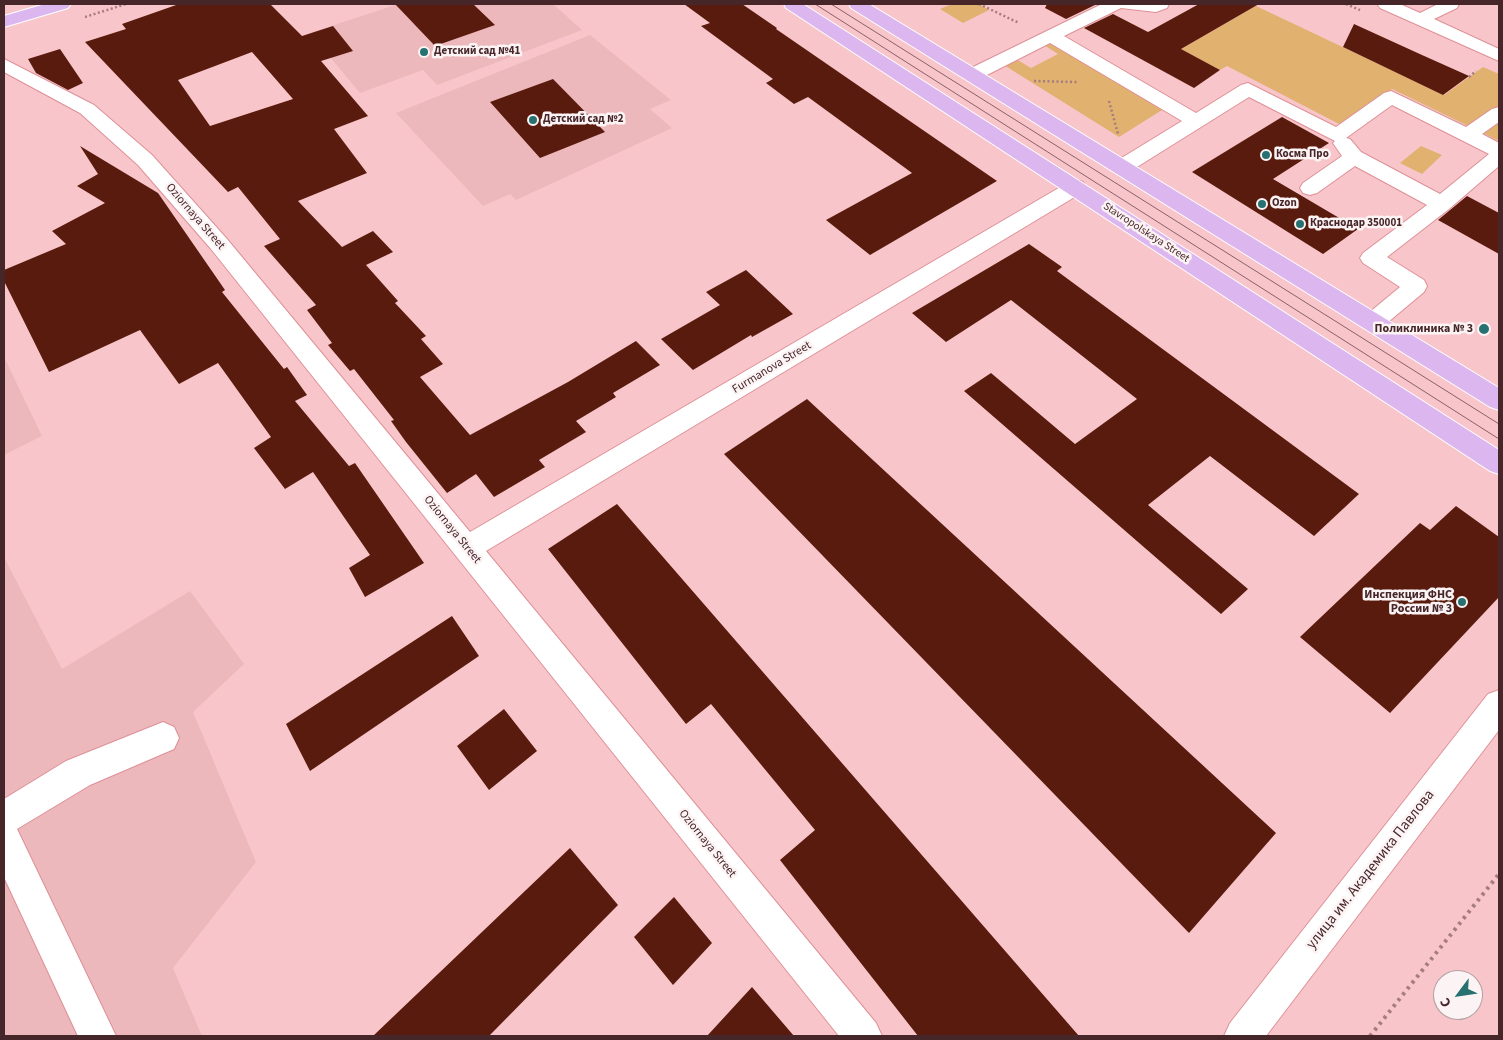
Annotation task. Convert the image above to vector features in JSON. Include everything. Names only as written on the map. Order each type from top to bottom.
[{"type":"main road","points":[[4,22],[62,4]]},
{"type":"main road","name":"Stavropolskaya Street","points":[[792,4],[1499,463]]},
{"type":"main road","points":[[857,4],[1499,400]]},
{"type":"street","points":[[972,75],[1115,4]]},
{"type":"street","points":[[1127,4],[1156,7],[1161,4]]},
{"type":"street","points":[[1386,4],[1499,56]]},
{"type":"street","points":[[1421,19],[1452,4]]},
{"type":"street","points":[[1050,36],[1196,121]]},
{"type":"street","name":"Oziornaya Street","points":[[4,65],[87,109],[145,160],[219,244],[863,1036]]},
{"type":"street","points":[[1122,167],[1248,89],[1337,135],[1354,157],[1442,204]]},
{"type":"street","points":[[1337,135],[1390,97],[1499,150]]},
{"type":"street","points":[[1468,135],[1499,113]]},
{"type":"street","points":[[1373,322],[1416,286],[1371,258],[1442,204],[1499,156]]},
{"type":"street","points":[[1310,188],[1354,157]]},
{"type":"street","name":"Furmanova Street","points":[[467,548],[1076,188]]},
{"type":"street","name":"улица им. Академика Павлова","points":[[1243,1036],[1499,705]]},
{"type":"street","points":[[4,818],[78,773],[162,738]]},
{"type":"street","points":[[4,840],[97,1036]]},
{"type":"path","points":[[979,4],[989,10]]},
{"type":"path","points":[[1030,81],[1085,82]]},
{"type":"path","points":[[1109,100],[1119,137]]},
{"type":"path","points":[[1370,1036],[1499,874]]},
{"type":"shaded area","name":"Детский сад №41","points":[[398,4],[553,4],[582,30],[437,85],[423,70],[360,93],[310,33]]},
{"type":"shaded area","points":[[952,4],[979,4],[989,10],[963,23],[940,9]]},
{"type":"shaded area","points":[[1256,6],[1444,95],[1483,67],[1499,74],[1499,141],[1392,89],[1341,125],[1227,66],[1220,70],[1181,49]]},
{"type":"shaded area","name":"Детский сад №2","points":[[590,35],[671,100],[650,109],[672,128],[516,200],[510,194],[483,206],[396,113]]},
{"type":"shaded area","points":[[1050,36],[1170,105],[1119,137],[999,62],[1011,56],[1031,68],[1058,54],[1039,42]]},
{"type":"shaded area","points":[[1421,146],[1442,155],[1422,174],[1400,163]]},
{"type":"shaded area","points":[[4,357],[42,436],[4,455]]},
{"type":"shaded area","points":[[4,557],[62,669],[190,591],[244,664],[193,712],[256,862],[173,968],[202,1036],[4,1036]]},
{"type":"building","points":[[179,4],[270,4],[302,36],[333,26],[353,51],[321,61],[368,116],[334,129],[367,173],[298,201],[342,247],[373,231],[393,252],[366,265],[398,301],[395,303],[426,336],[421,339],[443,364],[420,377],[470,435],[568,382],[636,341],[660,365],[613,393],[616,397],[576,421],[586,432],[539,460],[545,467],[494,497],[476,474],[447,493],[406,442],[391,421],[394,420],[354,369],[350,371],[328,345],[332,343],[307,310],[316,305],[264,246],[280,239],[238,187],[228,192],[85,42],[126,29],[122,24]],"holes":[[[252,52],[293,99],[210,126],[178,80]]]},
{"type":"building","points":[[395,4],[473,4],[495,25],[435,46]]},
{"type":"building","points":[[684,4],[742,4],[997,181],[870,255],[826,220],[912,173],[808,97],[794,104],[766,83],[773,79],[701,26],[710,23]]},
{"type":"building","points":[[1047,4],[1095,5],[1066,19],[1045,8]]},
{"type":"building","points":[[1199,4],[1259,4],[1181,49],[1220,70],[1194,88],[1084,28],[1113,14],[1148,32]]},
{"type":"building","points":[[1354,24],[1469,76],[1443,95],[1343,47]]},
{"type":"building","points":[[60,49],[83,83],[68,90],[36,73],[28,59]]},
{"type":"building","points":[[553,79],[605,132],[540,158],[490,102]]},
{"type":"building","points":[[1282,117],[1329,143],[1273,179],[1358,229],[1323,254],[1192,172]]},
{"type":"building","points":[[80,146],[158,193],[225,290],[222,292],[284,369],[287,367],[307,395],[295,401],[349,466],[355,463],[424,563],[365,597],[349,568],[370,555],[313,472],[285,489],[254,448],[271,437],[218,363],[179,384],[140,330],[49,372],[4,281],[4,270],[66,244],[52,231],[105,203],[77,186],[98,174]]},
{"type":"building","points":[[1467,196],[1499,213],[1499,254],[1438,220]]},
{"type":"building","points":[[1029,244],[1062,267],[1057,271],[1359,494],[1314,536],[1210,456],[1148,505],[1248,589],[1221,614],[964,391],[991,373],[1075,444],[1137,399],[1011,300],[946,342],[912,313]]},
{"type":"building","points":[[746,270],[793,314],[752,337],[751,335],[693,370],[661,339],[720,305],[706,292]]},
{"type":"building","points":[[807,399],[1276,833],[1189,933],[724,454]]},
{"type":"building","points":[[617,504],[1079,1036],[918,1036],[780,860],[815,830],[711,704],[686,724],[548,549]]},
{"type":"building","points":[[1456,506],[1499,537],[1499,597],[1390,713],[1300,637],[1420,523],[1430,530]]},
{"type":"building","points":[[452,616],[479,656],[310,771],[286,724]]},
{"type":"building","points":[[504,709],[537,751],[489,790],[457,746]]},
{"type":"building","points":[[570,848],[618,905],[489,1036],[373,1036]]},
{"type":"building","points":[[674,897],[712,943],[673,985],[634,937]]},
{"type":"building","points":[[752,987],[794,1036],[707,1036]]},
{"type":"tram line","points":[[815,4],[1499,439]]},
{"type":"tram line","points":[[831,4],[1499,424]]},
{"type":"place","name":"Детский сад №41","points":[[424,52]]},
{"type":"place","name":"Детский сад №2","points":[[533,120]]},
{"type":"place","name":"Косма Про","points":[[1266,155]]},
{"type":"place","name":"Ozon","points":[[1262,204]]},
{"type":"place","name":"Краснодар 350001","points":[[1300,224]]},
{"type":"place","name":"Поликлиника № 3","points":[[1484,329]]},
{"type":"place","name":"Инспекция ФНС России № 3","points":[[1462,602]]}]
